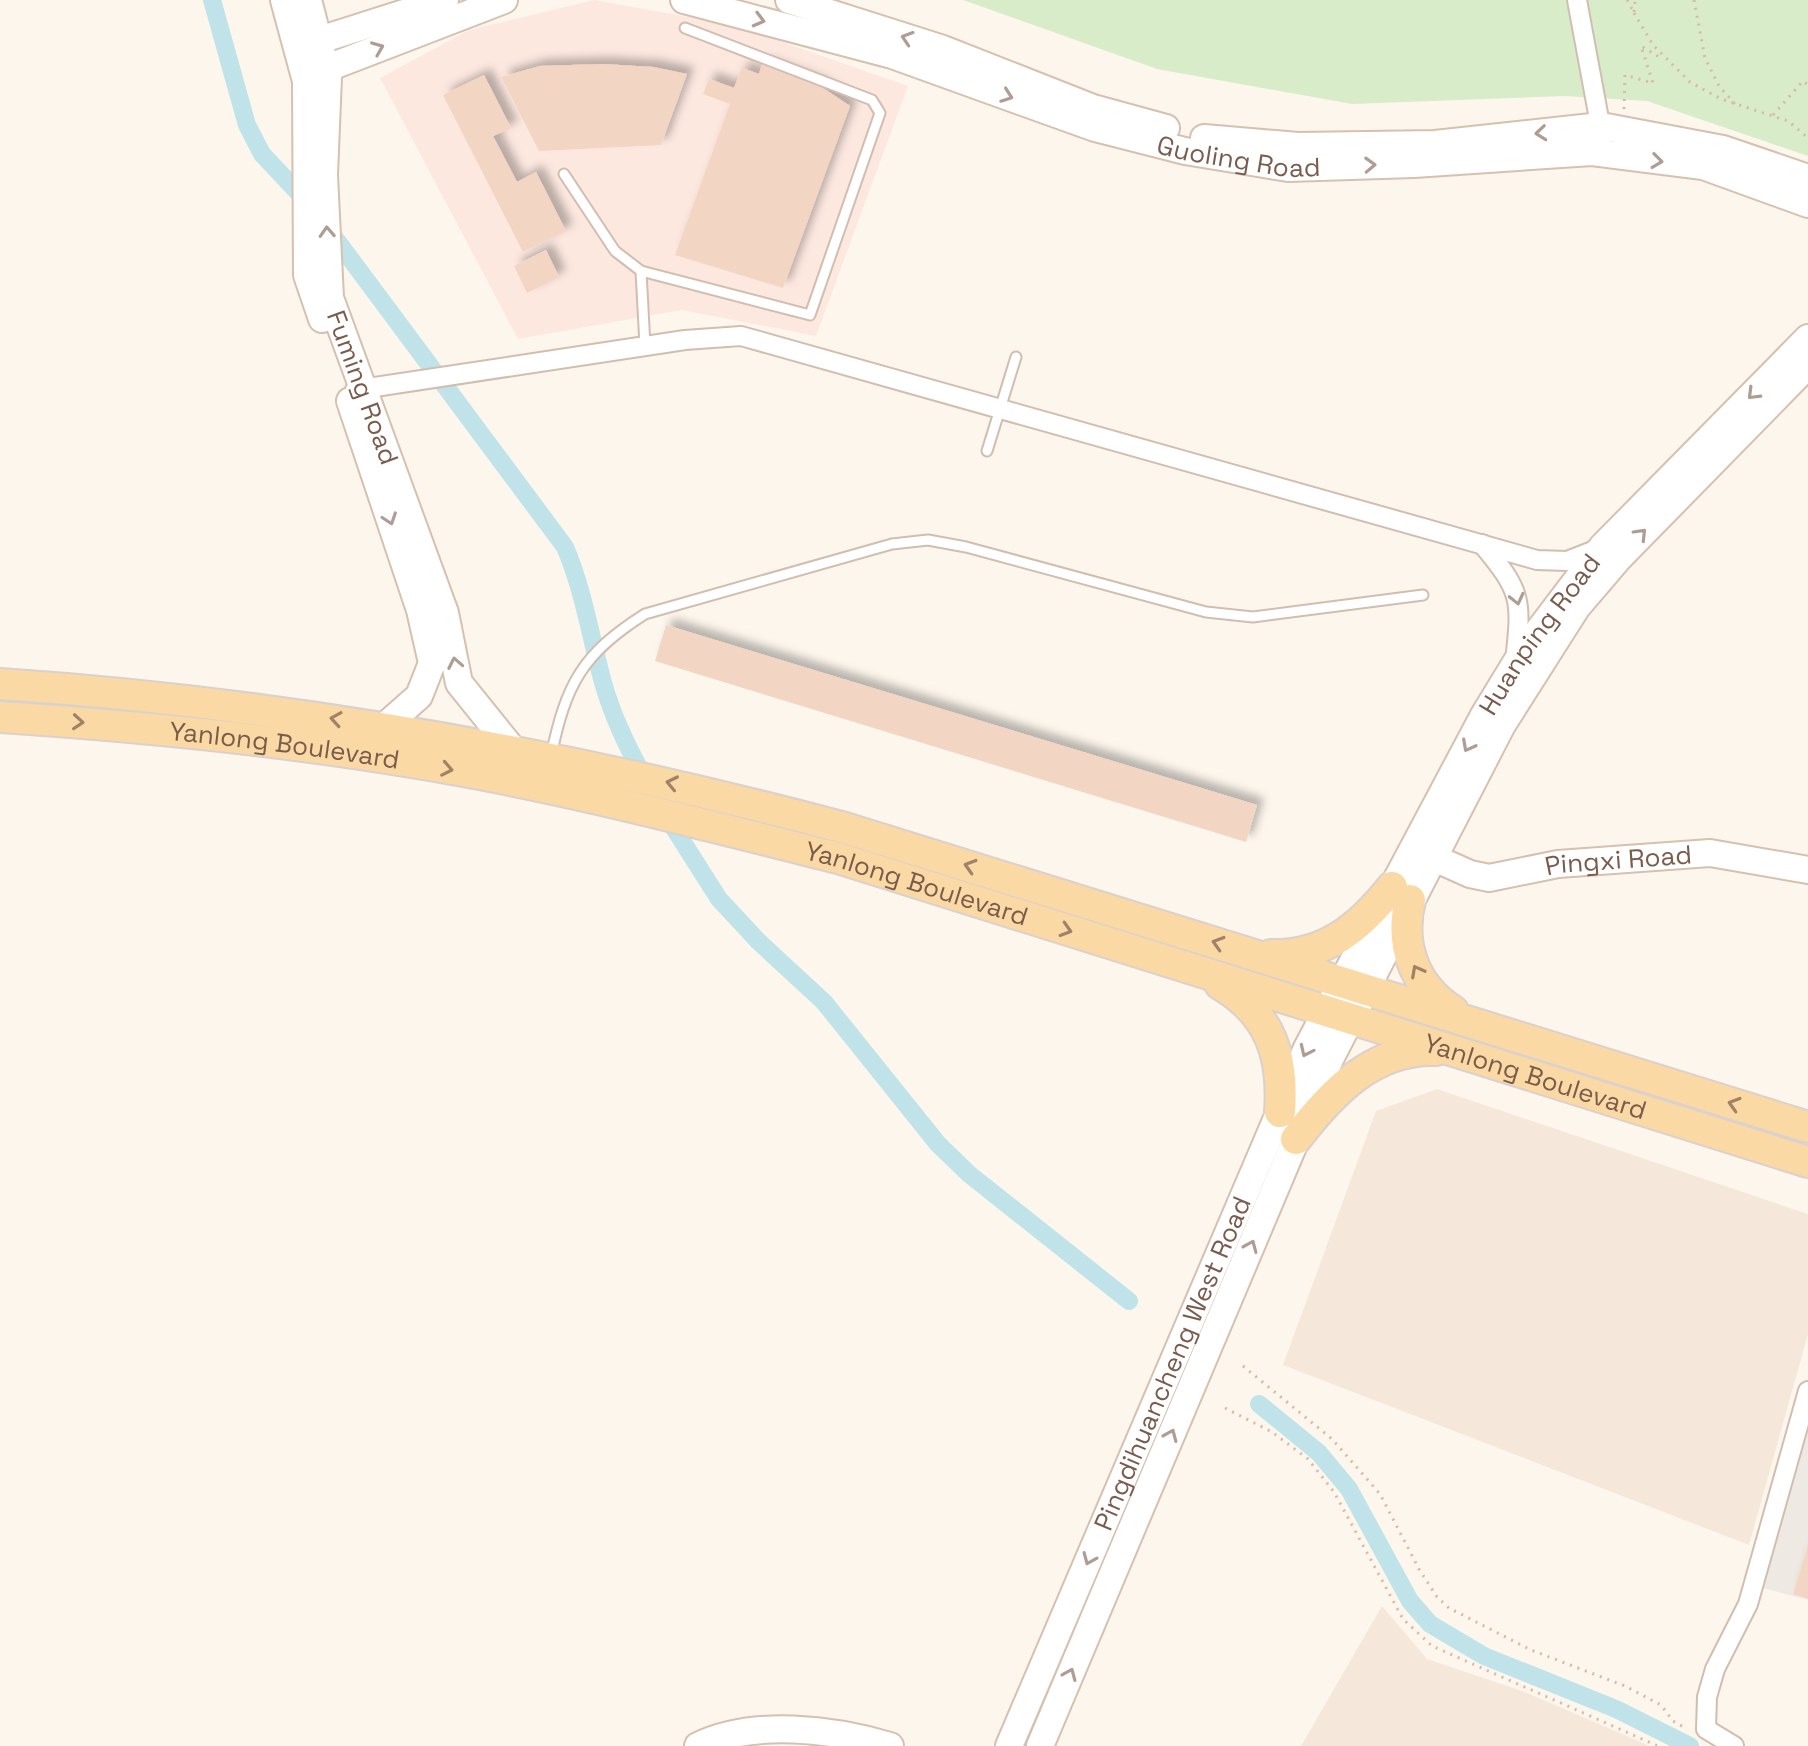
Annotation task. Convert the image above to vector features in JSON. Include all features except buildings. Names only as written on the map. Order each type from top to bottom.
[{"type":"main road","name":"Yanlong Boulevard","points":[[0,684],[260,707],[385,726],[550,757],[738,799],[845,828],[1808,1127]]},
{"type":"main road","name":"Yanlong Boulevard","points":[[0,717],[241,738],[375,756],[619,804],[750,836],[838,858],[1808,1162]]},
{"type":"main road","points":[[1252,954],[1283,955],[1334,942],[1401,893]]},
{"type":"main road","points":[[1401,893],[1405,944],[1412,964],[1426,988],[1469,1021]]},
{"type":"main road","points":[[1202,972],[1229,989],[1266,1029],[1282,1077],[1280,1112]]},
{"type":"main road","points":[[1296,1139],[1322,1105],[1346,1082],[1370,1066],[1397,1054],[1422,1050],[1452,1051]]},
{"type":"street","name":"Fuming Road","points":[[284,0],[310,44]]},
{"type":"street","name":"Fuming Road","points":[[308,0],[324,175],[330,289],[355,390],[420,610],[432,663],[419,696],[385,726]]},
{"type":"street","points":[[310,44],[445,0]]},
{"type":"street","points":[[316,73],[504,0]]},
{"type":"street","name":"Guoling Road","points":[[684,0],[892,55],[1095,128],[1185,151],[1288,168],[1606,154],[1703,166],[1808,204]]},
{"type":"street","name":"Guoling Road","points":[[789,0],[943,49],[1093,108],[1201,138],[1298,146],[1435,144],[1612,128],[1723,149],[1808,178]]},
{"type":"street","points":[[1577,0],[1612,128],[1606,154]]},
{"type":"street","name":"Fuming Road","points":[[316,73],[307,142],[307,275],[445,613],[459,683],[513,750]]},
{"type":"street","points":[[355,390],[645,346],[741,336],[1537,560],[1567,561],[1602,547]]},
{"type":"street","name":"Huanping Road","points":[[1353,985],[1423,852],[1514,666],[1562,595],[1602,547],[1808,338]]},
{"type":"street","name":"Huanping Road","points":[[1423,852],[1577,607],[1647,529],[1808,365]]},
{"type":"street","points":[[1482,544],[1514,582],[1521,613],[1514,666]]},
{"type":"street","name":"Pingxi Road","points":[[1423,852],[1470,874],[1489,878],[1558,864],[1710,853],[1808,870]]},
{"type":"street","name":"Pingdihuancheng West Road","points":[[1009,1746],[1280,1112],[1353,985]]},
{"type":"street","name":"Pingdihuancheng West Road","points":[[1040,1746],[1296,1139],[1338,1015]]},
{"type":"street","points":[[1734,1746],[1706,1729],[1707,1697],[1715,1669],[1748,1604],[1808,1391]]},
{"type":"street","points":[[698,1746],[749,1732],[791,1731],[834,1734],[890,1746]]},
{"type":"lane","points":[[564,174],[615,251],[641,271],[810,315],[880,113],[872,100],[685,28]]},
{"type":"lane","points":[[641,271],[645,346]]},
{"type":"lane","points":[[987,451],[1016,357]]},
{"type":"lane","points":[[550,757],[560,712],[575,675],[607,642],[645,614],[682,601],[892,544],[928,540],[966,547],[1206,612],[1253,617],[1423,595]]},
{"type":"path","points":[[1627,0],[1664,60]]},
{"type":"path","points":[[1634,13],[1635,0]]},
{"type":"path","points":[[1694,0],[1705,58],[1719,86],[1736,105]]},
{"type":"path","points":[[1612,128],[1625,75],[1653,83],[1641,46],[1705,92],[1788,121],[1808,138]]},
{"type":"path","points":[[1773,115],[1803,81],[1808,85]]},
{"type":"path","points":[[1243,1366],[1332,1439],[1380,1494],[1419,1569],[1437,1597],[1449,1608],[1531,1650],[1625,1686],[1661,1705],[1673,1721],[1694,1734]]},
{"type":"path","points":[[1225,1408],[1272,1432],[1308,1459],[1334,1492],[1403,1619],[1432,1646],[1658,1746]]},
{"type":"shaded area","points":[[594,0],[733,25],[908,86],[816,336],[682,310],[518,339],[380,78],[469,30]]},
{"type":"shaded area","points":[[1437,1089],[1808,1214],[1808,1334],[1749,1545],[1283,1365],[1376,1111]]},
{"type":"shaded area","points":[[1808,1426],[1808,1600],[1763,1588]]},
{"type":"shaded area","points":[[1382,1606],[1427,1659],[1525,1692],[1650,1746],[1301,1746]]},
{"type":"green space","points":[[963,0],[1808,0],[1808,156],[1647,101],[1564,96],[1352,104],[1157,69]]},
{"type":"waterway","points":[[212,0],[247,125],[262,154],[310,205]]},
{"type":"waterway","points":[[326,226],[565,547],[611,706],[646,781]]},
{"type":"waterway","points":[[665,814],[719,899],[758,941],[824,1002],[938,1144],[969,1174],[1129,1301]]},
{"type":"waterway","points":[[1259,1404],[1319,1453],[1349,1489],[1410,1601],[1430,1624],[1484,1656],[1616,1709],[1690,1746]]}]
